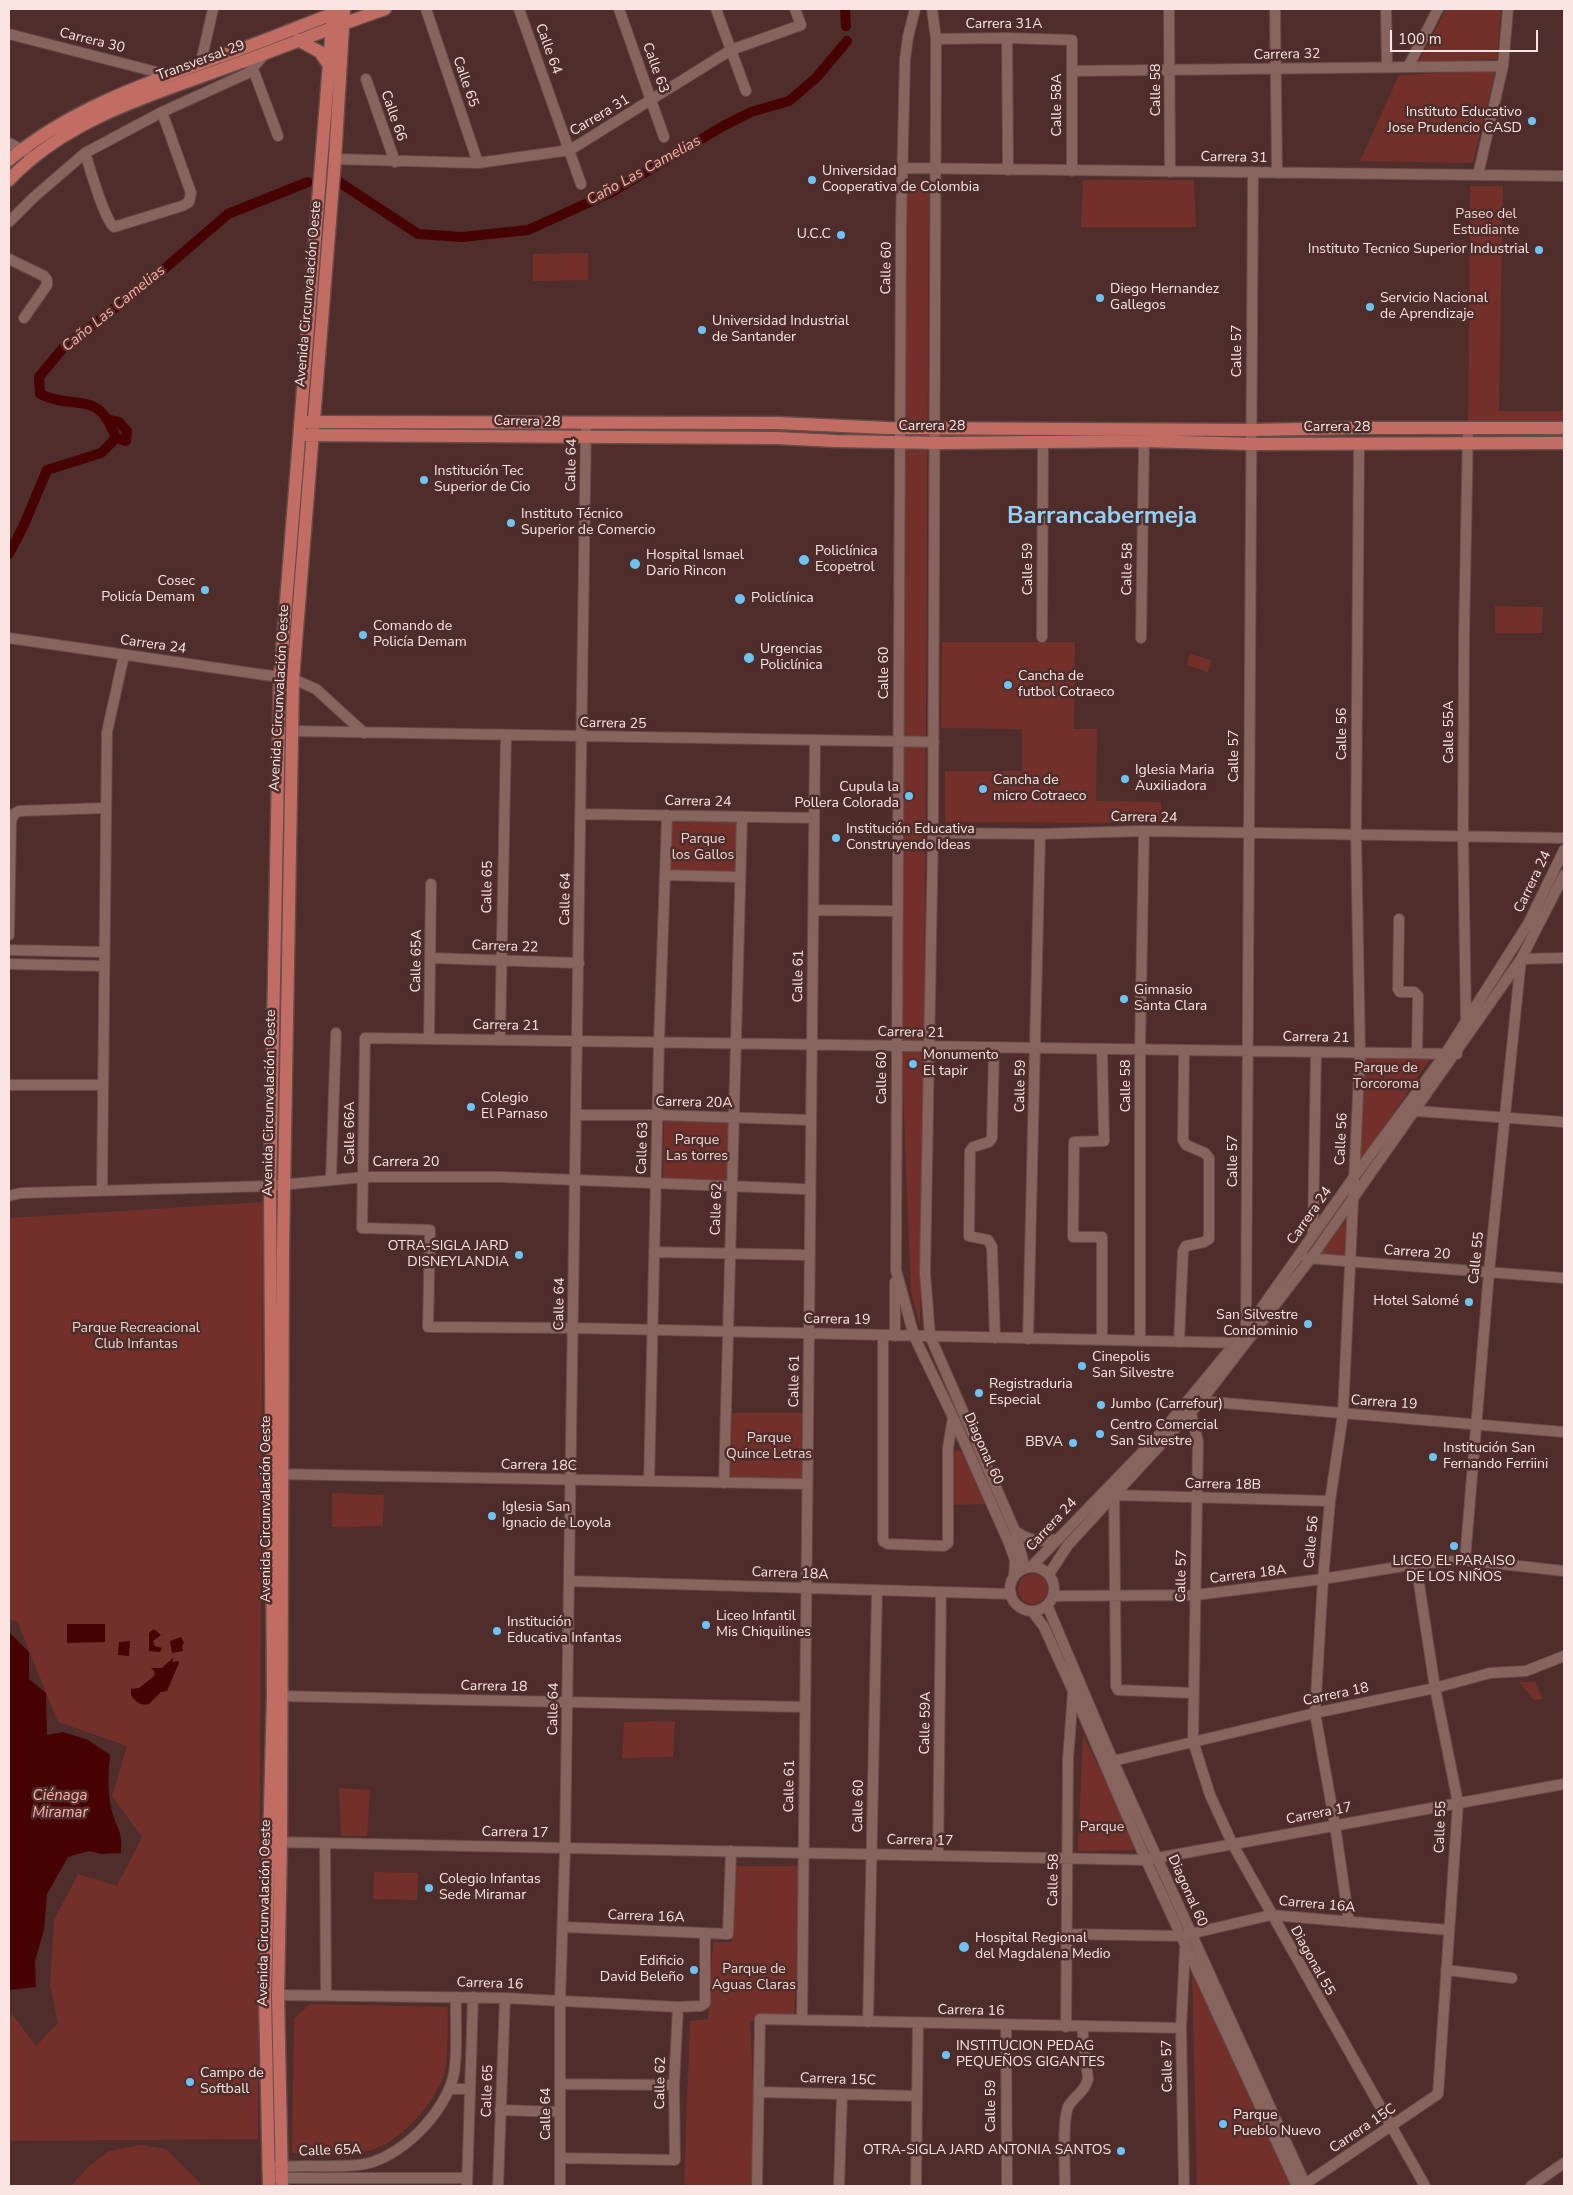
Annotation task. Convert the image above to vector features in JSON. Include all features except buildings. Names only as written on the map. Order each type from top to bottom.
[{"type":"main road","name":"Transversal 29","points":[[9,160],[22,149],[72,117],[168,75],[338,15],[385,9]]},
{"type":"main road","name":"Transversal 29","points":[[9,180],[34,157],[78,128],[107,114],[298,40],[338,15]]},
{"type":"main road","name":"Avenida Circunvalación Oeste","points":[[307,428],[328,64],[338,15]]},
{"type":"main road","name":"Avenida Circunvalación Oeste","points":[[277,1474],[270,1186],[286,678],[307,428],[335,159],[338,15]]},
{"type":"main road","points":[[298,40],[314,47],[328,64]]},
{"type":"main road","name":"Carrera 28","points":[[307,428],[586,423],[777,423],[898,428],[1252,430],[1564,428]]},
{"type":"main road","name":"Carrera 28","points":[[307,428],[587,438],[776,438],[898,442],[1564,443]]},
{"type":"main road","name":"Avenida Circunvalación Oeste","points":[[282,2177],[275,1842],[277,1474],[292,731],[286,678]]},
{"type":"main road","name":"Avenida Circunvalación Oeste","points":[[268,2177],[265,1996],[275,1842]]},
{"type":"street","points":[[201,62],[213,9]]},
{"type":"street","name":"Calle 65","points":[[426,9],[478,163]]},
{"type":"street","name":"Calle 64","points":[[519,9],[581,184]]},
{"type":"street","name":"Calle 63","points":[[619,9],[664,137]]},
{"type":"street","points":[[716,9],[746,91]]},
{"type":"street","name":"Carrera 31","points":[[335,159],[478,163],[570,150],[652,101],[731,50],[800,25],[794,9]]},
{"type":"street","name":"Calle 60","points":[[914,1336],[896,1270],[898,428],[905,59],[915,9]]},
{"type":"street","points":[[930,1336],[925,1273],[934,742],[933,427],[936,39],[932,9]]},
{"type":"street","name":"Calle 58","points":[[1169,9],[1171,70],[1170,172]]},
{"type":"street","points":[[1275,9],[1277,172]]},
{"type":"street","points":[[1386,9],[1387,68]]},
{"type":"street","points":[[1408,67],[1438,9]]},
{"type":"street","points":[[1478,175],[1503,66],[1508,9]]},
{"type":"street","name":"Carrera 30","points":[[9,34],[168,75]]},
{"type":"street","points":[[1008,38],[1008,170]]},
{"type":"street","name":"Carrera 31A","points":[[936,39],[1008,38],[1072,40]]},
{"type":"street","name":"Calle 58A","points":[[1072,40],[1072,171]]},
{"type":"street","points":[[9,222],[33,198],[85,153],[162,112],[253,69],[267,53]]},
{"type":"street","name":"Carrera 32","points":[[1072,71],[1503,66]]},
{"type":"street","points":[[253,69],[278,136]]},
{"type":"street","name":"Calle 66","points":[[366,79],[395,162]]},
{"type":"street","points":[[85,153],[110,224],[114,227],[182,206],[189,202],[191,193],[162,112]]},
{"type":"street","points":[[9,143],[34,157]]},
{"type":"street","name":"Carrera 31","points":[[902,168],[1564,176]]},
{"type":"street","name":"Calle 57","points":[[1243,1339],[1248,1051],[1253,172]]},
{"type":"street","points":[[9,259],[44,276],[47,280],[47,285],[24,318]]},
{"type":"street","name":"Calle 64","points":[[560,2186],[560,2002],[566,1848],[586,423]]},
{"type":"street","name":"Calle 55A","points":[[1468,428],[1463,835],[1466,1020],[1468,1036]]},
{"type":"street","name":"Calle 59","points":[[1042,637],[1043,441]]},
{"type":"street","name":"Calle 58","points":[[1141,638],[1144,441]]},
{"type":"street","name":"Calle 56","points":[[1349,1922],[1335,1825],[1315,1713],[1330,1501],[1343,1414],[1360,1053],[1356,834],[1358,443]]},
{"type":"street","name":"Carrera 24","points":[[9,638],[286,678],[316,689],[364,733]]},
{"type":"street","points":[[102,1190],[103,952],[107,732],[124,655]]},
{"type":"street","name":"Carrera 25","points":[[292,731],[934,742]]},
{"type":"street","name":"Calle 65","points":[[500,1040],[500,960],[506,735]]},
{"type":"street","name":"Calle 61","points":[[802,2020],[815,741]]},
{"type":"street","points":[[9,935],[12,821],[14,814],[19,811],[105,808]]},
{"type":"street","name":"Carrera 24","points":[[581,814],[814,818]]},
{"type":"street","name":"Calle 63","points":[[649,1481],[654,1330],[659,1042],[667,816]]},
{"type":"street","name":"Calle 62","points":[[724,1483],[742,817]]},
{"type":"street","name":"Calle 58","points":[[1140,1341],[1140,1050],[1144,831]]},
{"type":"street","name":"Carrera 24","points":[[933,832],[1040,834],[1144,831],[1564,838]]},
{"type":"street","name":"Calle 59","points":[[1028,1339],[1040,834]]},
{"type":"street","name":"Carrera 24","points":[[1049,1574],[1068,1545],[1201,1401],[1313,1235],[1446,1054],[1528,924],[1564,850]]},
{"type":"street","points":[[666,875],[740,877]]},
{"type":"street","name":"Carrera 24","points":[[1029,1567],[1160,1434],[1311,1258],[1457,1054],[1521,959],[1564,875]]},
{"type":"street","name":"Calle 65A","points":[[429,1039],[431,884]]},
{"type":"street","points":[[813,910],[898,911]]},
{"type":"street","points":[[1399,919],[1398,989],[1400,992],[1414,992],[1418,996],[1416,1053]]},
{"type":"street","points":[[9,950],[103,952]]},
{"type":"street","name":"Carrera 22","points":[[431,958],[579,963]]},
{"type":"street","points":[[1521,959],[1564,958]]},
{"type":"street","name":"Calle 55","points":[[1465,1560],[1489,1272],[1521,959]]},
{"type":"street","points":[[9,964],[104,966]]},
{"type":"street","points":[[331,1179],[336,1033]]},
{"type":"street","name":"Carrera 21","points":[[365,1038],[1457,1054]]},
{"type":"street","name":"Calle 66A","points":[[365,1038],[362,1228],[430,1230],[428,1327]]},
{"type":"street","points":[[994,1048],[992,1138],[989,1142],[973,1147],[970,1151],[969,1236],[988,1240],[992,1247],[995,1338]]},
{"type":"street","points":[[1102,1049],[1104,1141],[1074,1142],[1073,1237],[1102,1237],[1102,1340]]},
{"type":"street","points":[[1179,1342],[1183,1251],[1186,1246],[1209,1239],[1209,1158],[1205,1153],[1186,1145],[1183,1140],[1184,1050]]},
{"type":"street","points":[[1313,1235],[1316,1052]]},
{"type":"street","points":[[9,1085],[103,1085]]},
{"type":"street","points":[[1416,1111],[1564,1122]]},
{"type":"street","name":"Carrera 20A","points":[[577,1115],[658,1115],[811,1120]]},
{"type":"street","name":"Carrera 20","points":[[9,1196],[21,1193],[270,1186],[364,1177],[502,1177],[803,1189]]},
{"type":"street","points":[[654,1252],[810,1255]]},
{"type":"street","name":"Carrera 20","points":[[1298,1257],[1564,1278]]},
{"type":"street","points":[[895,1336],[896,1270]]},
{"type":"street","name":"Carrera 19","points":[[428,1327],[573,1328],[1179,1342],[1243,1339]]},
{"type":"street","points":[[884,1335],[884,1541],[888,1544],[944,1546],[948,1544],[948,1448],[954,1417]]},
{"type":"street","name":"Diagonal 60","points":[[914,1336],[954,1417],[1009,1543],[1015,1560],[1014,1577]]},
{"type":"street","name":"Diagonal 60","points":[[930,1336],[1029,1567]]},
{"type":"street","name":"Carrera 19","points":[[1201,1401],[1564,1432]]},
{"type":"street","name":"Calle 57","points":[[1191,1413],[1198,1442],[1193,1741]]},
{"type":"street","points":[[948,1448],[957,1446],[967,1448]]},
{"type":"street","name":"Carrera 18C","points":[[277,1474],[807,1484]]},
{"type":"street","points":[[1114,1495],[1116,1686],[1118,1690],[1193,1694]]},
{"type":"street","name":"Carrera 18B","points":[[1114,1495],[1330,1501]]},
{"type":"street","points":[[1015,1531],[1031,1540],[1049,1542],[1057,1539]]},
{"type":"street","name":"Carrera 18A","points":[[1050,1600],[1115,1594],[1196,1595],[1323,1579],[1416,1564],[1465,1560],[1564,1570]]},
{"type":"street","name":"Calle 55","points":[[1416,1564],[1435,1688],[1458,1803],[1438,2094]]},
{"type":"street","points":[[1029,1567],[1049,1574],[1053,1582],[1050,1600],[1032,1611],[1021,1608],[1011,1594],[1014,1577],[1029,1567]]},
{"type":"street","name":"Carrera 18A","points":[[570,1581],[1011,1594]]},
{"type":"street","name":"Calle 60","points":[[868,2022],[877,1590]]},
{"type":"street","name":"Calle 59A","points":[[938,1856],[941,1592]]},
{"type":"street","name":"Diagonal 60","points":[[1050,1600],[1113,1761],[1158,1858],[1186,1938]]},
{"type":"street","name":"Diagonal 60","points":[[1032,1611],[1044,1627],[1074,1690],[1146,1860],[1186,1938],[1303,2186]]},
{"type":"street","name":"Carrera 18","points":[[1113,1761],[1315,1713],[1435,1688],[1490,1673],[1534,1669],[1564,1656]]},
{"type":"street","name":"Calle 58","points":[[1066,2027],[1068,1759],[1074,1690]]},
{"type":"street","name":"Carrera 18","points":[[277,1696],[805,1707]]},
{"type":"street","points":[[1070,1733],[1082,1727],[1089,1728]]},
{"type":"street","name":"Diagonal 55","points":[[1193,1741],[1210,1794],[1233,1845],[1390,2128],[1425,2186]]},
{"type":"street","name":"Carrera 17","points":[[275,1842],[1146,1860],[1564,1784]]},
{"type":"street","points":[[325,1843],[326,1994]]},
{"type":"street","name":"Carrera 16A","points":[[564,1927],[728,1934],[731,1851]]},
{"type":"street","name":"Carrera 16A","points":[[1067,1934],[1186,1938],[1271,1914],[1448,1930]]},
{"type":"street","name":"Carrera 16","points":[[278,1995],[473,1997],[678,2007],[701,2006],[704,2003],[705,1933]]},
{"type":"street","name":"Calle 57","points":[[1184,2186],[1181,2028],[1186,1938]]},
{"type":"street","points":[[1446,1970],[1512,1978]]},
{"type":"street","name":"Calle 65A","points":[[282,2177],[376,2162],[401,2148],[428,2122],[450,2088],[455,2072],[456,1997]]},
{"type":"street","points":[[268,2177],[467,2182],[473,1997]]},
{"type":"street","name":"Calle 65","points":[[498,2186],[505,1998]]},
{"type":"street","name":"Calle 62","points":[[560,2158],[675,2160],[674,2085],[678,2007]]},
{"type":"street","name":"Carrera 16","points":[[759,2092],[760,2019],[1006,2026],[1181,2028]]},
{"type":"street","points":[[916,2186],[918,2024]]},
{"type":"street","name":"Calle 59","points":[[1006,2026],[1007,2186]]},
{"type":"street","points":[[1065,2186],[1066,2116],[1073,2100],[1086,2087],[1088,2079],[1082,2027]]},
{"type":"street","points":[[560,2084],[674,2085]]},
{"type":"street","points":[[450,2088],[470,2089]]},
{"type":"street","points":[[757,2186],[759,2092]]},
{"type":"street","name":"Carrera 15C","points":[[759,2092],[917,2096]]},
{"type":"street","points":[[839,2186],[842,2094]]},
{"type":"street","name":"Carrera 15C","points":[[1303,2186],[1438,2094]]},
{"type":"street","points":[[500,2110],[560,2112]]},
{"type":"street","points":[[1531,2186],[1564,2163]]},
{"type":"green space","points":[[1446,9],[1501,9],[1497,59],[1419,62]]},
{"type":"green space","points":[[1496,70],[1473,163],[1360,161],[1399,75]]},
{"type":"green space","points":[[1083,180],[1194,180],[1196,227],[1081,227]]},
{"type":"green space","points":[[929,182],[924,1067],[920,1326],[911,1291],[901,1046],[904,184]]},
{"type":"green space","name":"Paseo del Estudiante","points":[[1470,186],[1503,186],[1499,411],[1564,411],[1564,428],[1468,428]]},
{"type":"green space","points":[[588,253],[588,280],[533,281],[533,254]]},
{"type":"green space","points":[[1495,606],[1543,607],[1542,633],[1495,633]]},
{"type":"green space","points":[[942,642],[1075,642],[1074,729],[1097,729],[1096,801],[1161,802],[1161,823],[945,822],[945,771],[1022,771],[1022,729],[941,728]]},
{"type":"green space","points":[[1190,654],[1212,660],[1208,672],[1186,665]]},
{"type":"green space","name":"Parque los Gallos","points":[[671,821],[738,822],[736,874],[669,872]]},
{"type":"green space","name":"Parque de Torcoroma","points":[[1359,1050],[1436,1050],[1361,1162]]},
{"type":"green space","name":"Parque Las torres","points":[[664,1119],[730,1119],[731,1180],[663,1179]]},
{"type":"green space","name":"Parque Recreacional Club Infantas","points":[[263,1202],[258,2139],[9,2141],[9,2019],[12,2014],[36,2046],[58,2023],[50,1985],[54,1920],[78,1874],[117,1886],[142,1837],[112,1796],[127,1746],[58,1722],[17,1621],[9,1621],[9,1220],[11,1218]]},
{"type":"green space","points":[[1349,1217],[1348,1255],[1317,1255]]},
{"type":"green space","name":"Parque Quince Letras","points":[[732,1413],[808,1413],[807,1482],[730,1481]]},
{"type":"green space","points":[[959,1450],[987,1504],[948,1505],[951,1451]]},
{"type":"green space","points":[[332,1493],[384,1495],[383,1526],[332,1527]]},
{"type":"green space","points":[[1033,1574],[1044,1578],[1048,1589],[1044,1600],[1033,1604],[1022,1600],[1018,1589],[1022,1578]]},
{"type":"green space","points":[[1519,1682],[1535,1682],[1543,1699],[1534,1700]]},
{"type":"green space","points":[[675,1721],[673,1757],[622,1758],[624,1722]]},
{"type":"green space","name":"Parque","points":[[1083,1734],[1138,1850],[1078,1851]]},
{"type":"green space","points":[[339,1788],[370,1790],[367,1836],[341,1836]]},
{"type":"green space","name":"Parque de Aguas Claras","points":[[735,1866],[800,1866],[794,2022],[750,2021],[758,2186],[684,2186],[690,2021],[708,2019],[713,1942],[732,1942]]},
{"type":"green space","points":[[374,1872],[418,1873],[417,1900],[373,1899]]},
{"type":"green space","name":"Parque Pueblo Nuevo","points":[[1192,1973],[1291,2186],[1197,2186]]},
{"type":"green space","points":[[310,2004],[448,2007],[447,2057],[445,2072],[440,2084],[434,2096],[415,2120],[404,2131],[380,2147],[368,2151],[349,2153],[292,2153],[294,2019]]},
{"type":"green space","points":[[140,2145],[166,2149],[203,2186],[71,2186],[87,2168],[109,2151]]},
{"type":"water","points":[[67,1624],[105,1624],[105,1642],[67,1643]]},
{"type":"water","points":[[154,1629],[161,1635],[153,1641],[155,1646],[162,1648],[160,1652],[149,1651],[149,1633]]},
{"type":"water","name":"Ciénaga Miramar","points":[[9,1632],[29,1652],[29,1679],[46,1693],[47,1735],[63,1732],[88,1740],[110,1755],[109,1792],[113,1815],[120,1832],[121,1853],[101,1854],[89,1851],[68,1857],[47,1894],[44,1930],[35,1961],[36,1987],[9,1990]]},
{"type":"water","points":[[181,1637],[184,1643],[182,1646],[183,1651],[172,1653],[170,1641]]},
{"type":"water","points":[[130,1641],[129,1656],[118,1655],[119,1642]]},
{"type":"water","points":[[174,1657],[172,1662],[178,1661],[179,1663],[167,1691],[161,1692],[149,1704],[141,1704],[137,1701],[131,1695],[131,1689],[139,1688],[154,1676],[155,1672],[151,1668],[162,1668]]},
{"type":"waterway","name":"Caño Las Camelias","points":[[845,9],[846,26]]},
{"type":"waterway","name":"Caño Las Camelias","points":[[339,182],[418,234],[462,237],[528,230],[612,192],[725,125],[751,112],[789,101],[816,78],[847,41]]},
{"type":"waterway","name":"Caño Las Camelias","points":[[9,554],[23,527],[47,470],[101,453],[116,438],[109,422],[93,406],[53,399],[40,394],[39,377],[63,348],[156,276],[228,214],[308,182]]},
{"type":"waterway","points":[[109,420],[119,422],[127,431],[126,441],[116,438]]},
{"type":"place","name":"Instituto Educativo Jose Prudencio CASD","points":[[1532,121]]},
{"type":"place","name":"Universidad Cooperativa de Colombia","points":[[812,180]]},
{"type":"place","name":"U.C.C","points":[[841,235]]},
{"type":"place","name":"Instituto Tecnico Superior Industrial","points":[[1539,250]]},
{"type":"place","name":"Diego Hernandez Gallegos","points":[[1100,298]]},
{"type":"place","name":"Servicio Nacional de Aprendizaje","points":[[1370,307]]},
{"type":"place","name":"Universidad Industrial de Santander","points":[[702,330]]},
{"type":"place","name":"Institución Tec Superior de Cio","points":[[424,480]]},
{"type":"place","name":"Instituto Técnico Superior de Comercio","points":[[511,523]]},
{"type":"place","name":"Policlínica Ecopetrol","points":[[804,560]]},
{"type":"place","name":"Hospital Ismael Dario Rincon","points":[[635,564]]},
{"type":"place","name":"Cosec Policía Demam","points":[[205,590]]},
{"type":"place","name":"Policlínica","points":[[740,599]]},
{"type":"place","name":"Comando de Policía Demam","points":[[363,635]]},
{"type":"place","name":"Urgencias Policlínica","points":[[749,658]]},
{"type":"place","name":"Cancha de futbol Cotraeco","points":[[1008,685]]},
{"type":"place","name":"Iglesia Maria Auxiliadora","points":[[1125,779]]},
{"type":"place","name":"Cancha de micro Cotraeco","points":[[983,789]]},
{"type":"place","name":"Cupula la Pollera Colorada","points":[[909,796]]},
{"type":"place","name":"Institución Educativa Construyendo Ideas","points":[[836,838]]},
{"type":"place","name":"Gimnasio Santa Clara","points":[[1124,999]]},
{"type":"place","name":"Monumento El tapir","points":[[913,1064]]},
{"type":"place","name":"Colegio El Parnaso","points":[[471,1107]]},
{"type":"place","name":"OTRA-SIGLA JARD DISNEYLANDIA","points":[[519,1255]]},
{"type":"place","name":"Hotel Salomé","points":[[1469,1302]]},
{"type":"place","name":"San Silvestre Condominio","points":[[1308,1324]]},
{"type":"place","name":"Cinepolis San Silvestre","points":[[1082,1366]]},
{"type":"place","name":"Registraduria Especial","points":[[979,1393]]},
{"type":"place","name":"Jumbo (Carrefour)","points":[[1101,1405]]},
{"type":"place","name":"Centro Comercial San Silvestre","points":[[1100,1434]]},
{"type":"place","name":"BBVA","points":[[1073,1443]]},
{"type":"place","name":"Institución San Fernando Ferriini","points":[[1433,1457]]},
{"type":"place","name":"Iglesia San Ignacio de Loyola","points":[[492,1516]]},
{"type":"place","name":"LICEO EL PARAISO DE LOS NIÑOS","points":[[1454,1546]]},
{"type":"place","name":"Liceo Infantil Mis Chiquilines","points":[[706,1625]]},
{"type":"place","name":"Institución Educativa Infantas","points":[[497,1631]]},
{"type":"place","name":"Colegio Infantas Sede Miramar","points":[[429,1888]]},
{"type":"place","name":"Hospital Regional del Magdalena Medio","points":[[964,1947]]},
{"type":"place","name":"Edificio David Beleño","points":[[694,1970]]},
{"type":"place","name":"INSTITUCION PEDAG PEQUEÑOS GIGANTES","points":[[946,2055]]},
{"type":"place","name":"Campo de Softball","points":[[190,2082]]},
{"type":"place","name":"Parque Pueblo Nuevo","points":[[1223,2124]]},
{"type":"place","name":"OTRA-SIGLA JARD ANTONIA SANTOS","points":[[1121,2151]]},
{"type":"district","name":"Barrancabermeja","points":[[1102,517]]}]
